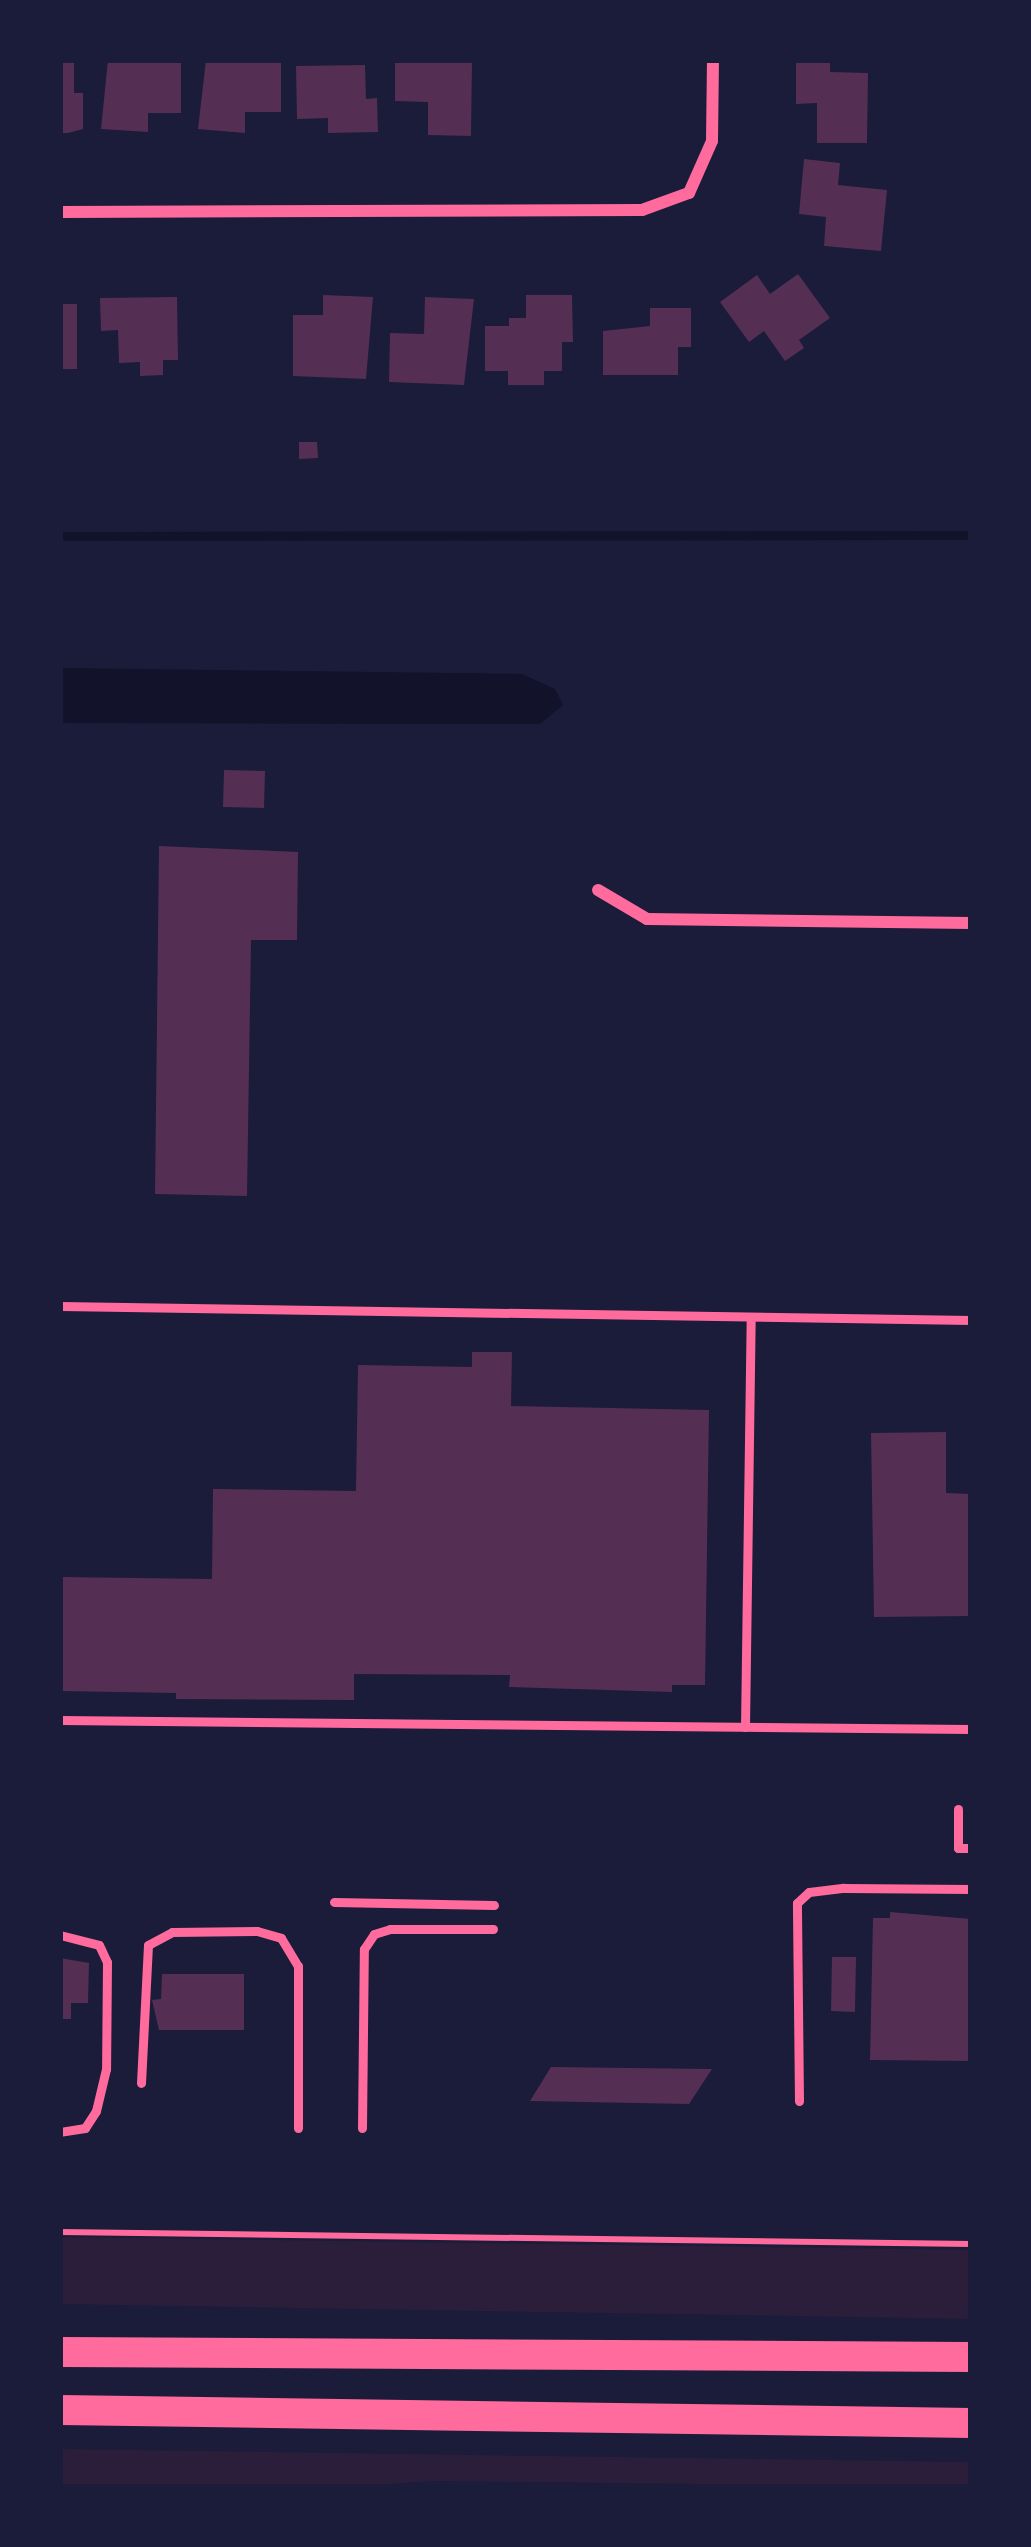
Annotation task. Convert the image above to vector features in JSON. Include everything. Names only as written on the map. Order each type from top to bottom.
[{"type":"main road","points":[[60,2352],[971,2357]]},
{"type":"main road","points":[[60,2410],[971,2423]]},
{"type":"street","points":[[60,212],[642,211],[689,193],[712,141],[713,60]]},
{"type":"street","points":[[598,890],[647,919],[971,923]]},
{"type":"lane","points":[[60,1306],[971,1320]]},
{"type":"lane","points":[[746,1727],[751,1317]]},
{"type":"lane","points":[[60,1720],[971,1729]]},
{"type":"lane","points":[[958,1808],[958,1848],[971,1848]]},
{"type":"lane","points":[[799,2101],[797,1903],[809,1892],[844,1888],[971,1889]]},
{"type":"lane","points":[[334,1901],[494,1905]]},
{"type":"lane","points":[[362,2128],[364,1949],[374,1934],[390,1929],[494,1930]]},
{"type":"lane","points":[[141,2083],[148,1945],[172,1932],[257,1931],[281,1938],[298,1966],[298,2128]]},
{"type":"lane","points":[[60,1936],[98,1945],[107,1962],[106,2069],[96,2111],[85,2128],[60,2132]]},
{"type":"path","points":[[60,2232],[971,2244]]},
{"type":"shaded area","points":[[60,668],[522,674],[555,689],[563,705],[540,724],[60,723]]},
{"type":"shaded area","points":[[60,2237],[971,2250],[971,2319],[60,2304]]},
{"type":"shaded area","points":[[60,2449],[971,2462],[971,2487],[432,2481],[352,2487],[60,2487]]},
{"type":"building","points":[[60,60],[74,60],[74,93],[83,93],[83,129],[68,133],[60,133]]},
{"type":"building","points":[[108,60],[181,60],[181,113],[148,113],[148,132],[101,129]]},
{"type":"building","points":[[206,60],[281,60],[281,112],[245,112],[245,133],[198,129]]},
{"type":"building","points":[[395,60],[472,60],[471,136],[428,135],[428,102],[395,101]]},
{"type":"building","points":[[796,60],[830,60],[830,72],[868,73],[867,143],[817,143],[817,103],[796,104]]},
{"type":"building","points":[[365,65],[366,99],[377,98],[378,132],[328,133],[328,118],[297,119],[296,66]]},
{"type":"building","points":[[804,159],[840,163],[838,185],[887,190],[881,251],[824,246],[826,217],[799,214]]},
{"type":"building","points":[[798,274],[830,318],[799,340],[804,348],[785,361],[764,331],[749,342],[720,302],[757,275],[770,294]]},
{"type":"building","points":[[323,295],[373,297],[366,379],[293,376],[293,315],[323,315]]},
{"type":"building","points":[[526,295],[572,295],[573,342],[562,342],[562,371],[544,371],[544,385],[508,385],[508,371],[485,371],[485,326],[509,326],[509,318],[526,318]]},
{"type":"building","points":[[177,297],[178,360],[163,360],[163,375],[140,376],[140,362],[119,363],[118,330],[101,331],[100,298]]},
{"type":"building","points":[[425,297],[474,299],[464,385],[389,382],[390,333],[424,334]]},
{"type":"building","points":[[60,304],[77,304],[77,369],[60,369]]},
{"type":"building","points":[[650,308],[691,308],[691,347],[678,347],[678,375],[603,375],[603,331],[650,326]]},
{"type":"building","points":[[299,442],[317,442],[318,458],[299,459]]},
{"type":"building","points":[[224,770],[265,771],[264,808],[223,807]]},
{"type":"building","points":[[159,846],[298,852],[297,940],[251,940],[247,1196],[155,1194]]},
{"type":"building","points":[[472,1352],[512,1352],[511,1406],[709,1410],[705,1685],[672,1685],[672,1692],[509,1687],[510,1675],[354,1674],[354,1700],[176,1699],[176,1693],[60,1691],[60,1577],[212,1579],[213,1489],[356,1491],[358,1365],[472,1367]]},
{"type":"building","points":[[946,1432],[946,1493],[971,1494],[971,1616],[874,1617],[871,1433]]},
{"type":"building","points":[[890,1912],[971,1919],[971,2061],[870,2060],[873,1918],[890,1918]]},
{"type":"building","points":[[832,1957],[856,1957],[855,2012],[831,2011]]},
{"type":"building","points":[[60,1958],[89,1963],[88,2003],[71,2003],[71,2019],[60,2019]]},
{"type":"building","points":[[162,1974],[244,1974],[244,2030],[159,2030],[152,2000],[161,1999]]},
{"type":"building","points":[[551,2067],[712,2069],[689,2104],[530,2101]]},
{"type":"waterway","points":[[60,536],[971,535]]}]
